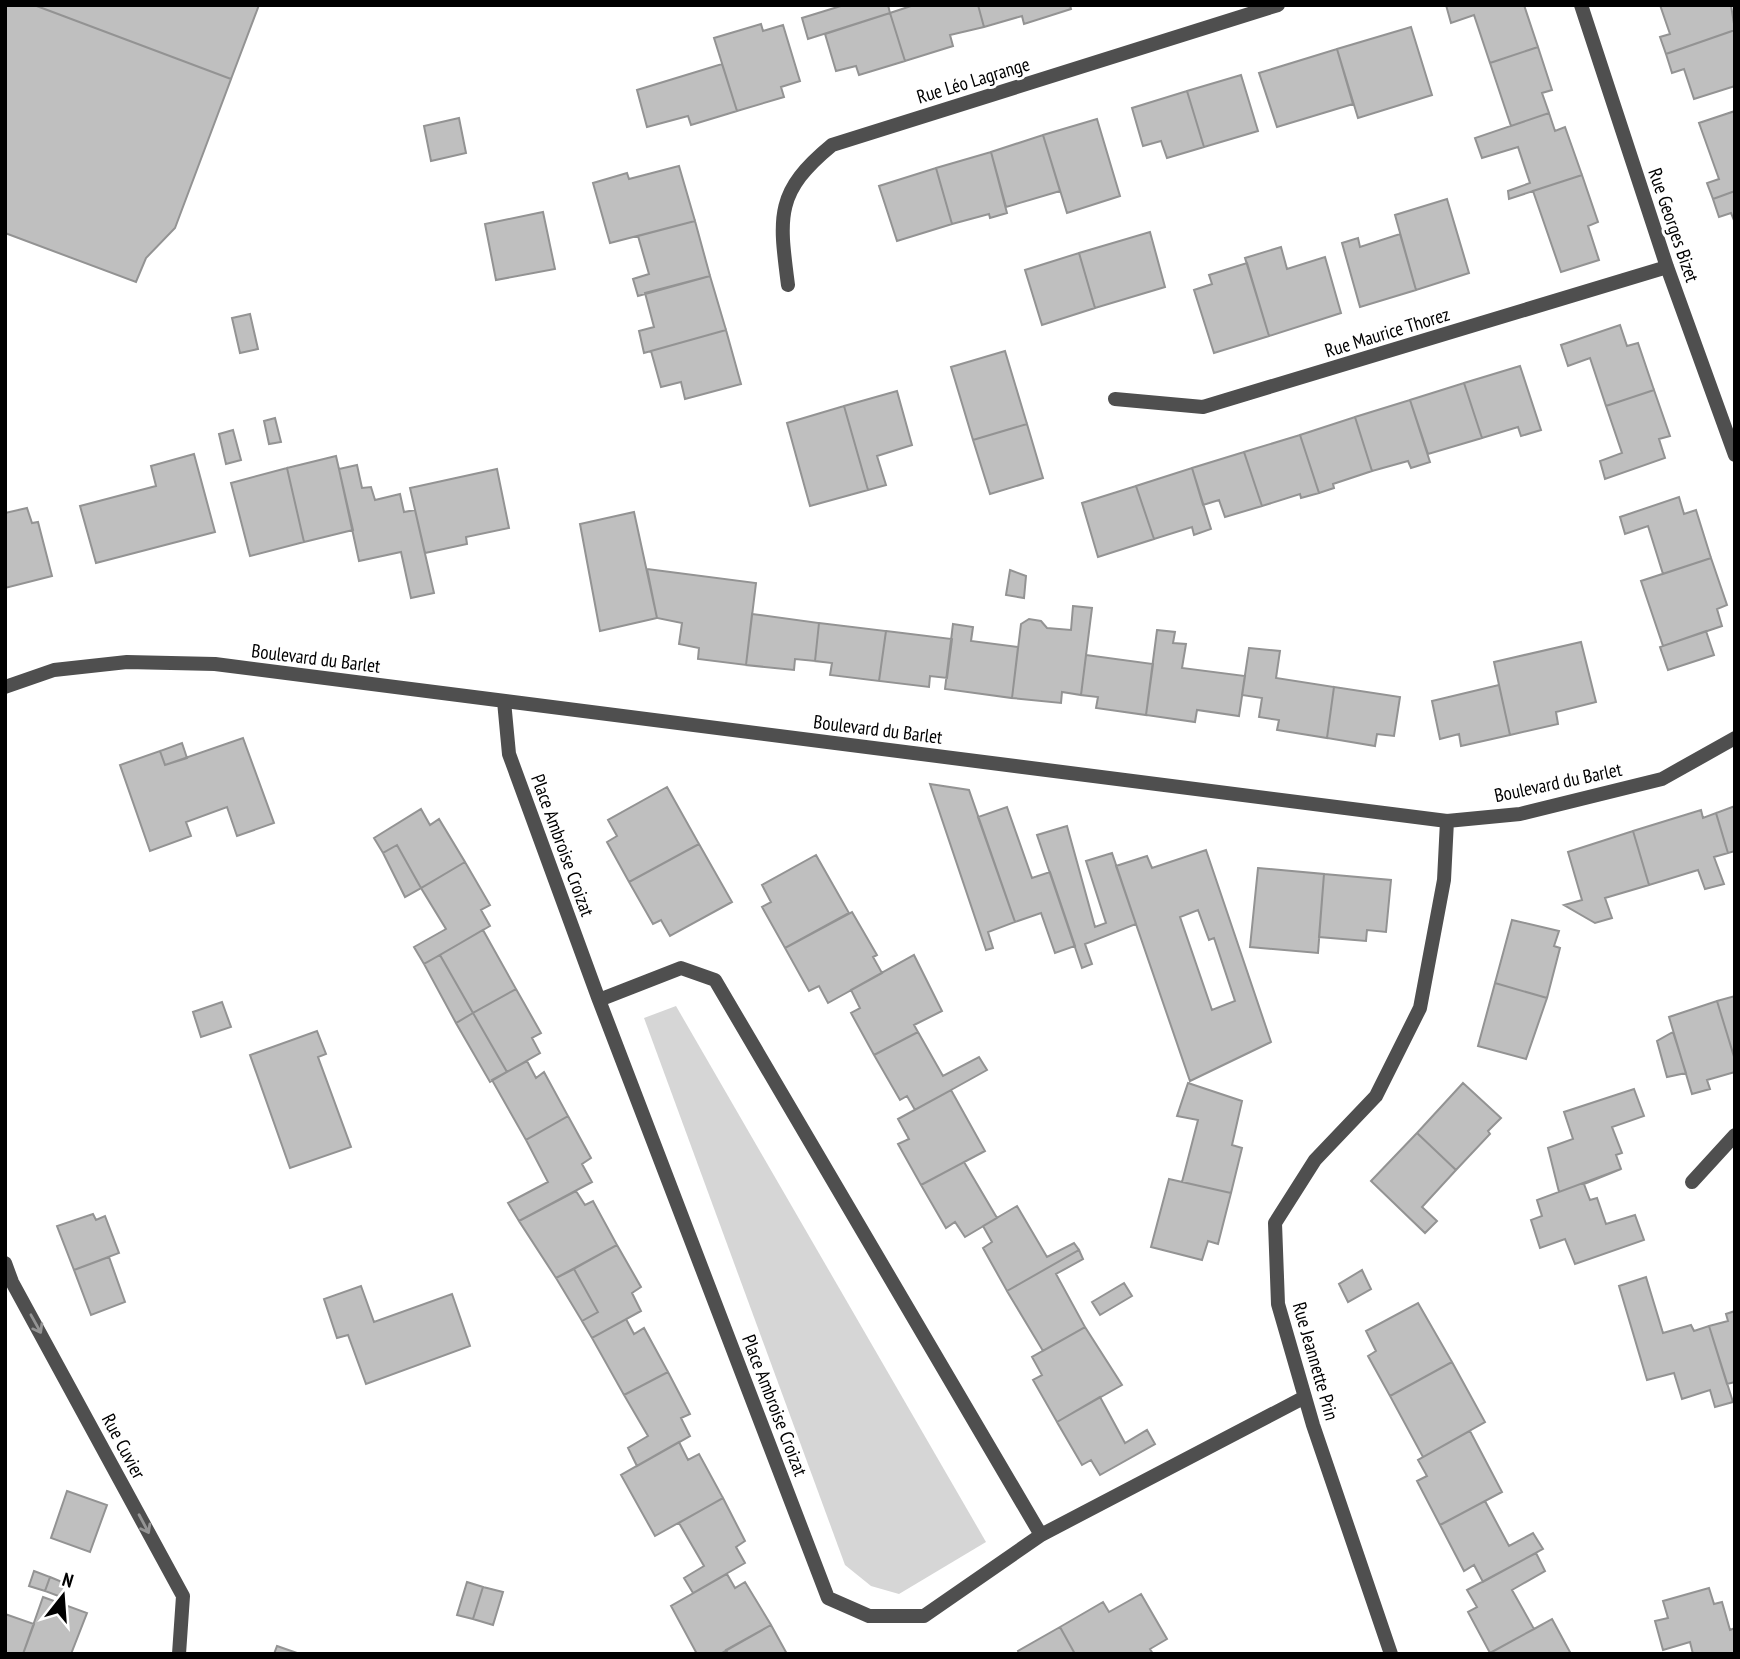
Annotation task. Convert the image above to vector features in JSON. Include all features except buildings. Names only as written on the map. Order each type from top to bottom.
[{"type":"street","name":"Rue Léo Lagrange","points":[[789,285],[781,229],[788,194],[806,167],[832,145],[1278,5]]},
{"type":"street","name":"Rue Georges Bizet","points":[[1581,5],[1667,267],[1735,455]]},
{"type":"street","name":"Rue Maurice Thorez","points":[[1115,398],[1203,407],[1667,267]]},
{"type":"street","name":"Boulevard du Barlet","points":[[5,687],[54,670],[127,662],[215,664],[1447,821],[1520,814],[1662,779],[1735,738]]},
{"type":"street","name":"Place Ambroise Croizat","points":[[503,701],[509,754],[599,1000],[828,1598],[869,1616],[924,1615],[1041,1535],[1305,1397]]},
{"type":"street","name":"Rue Jeannette Prin","points":[[1391,1654],[1305,1397],[1278,1304],[1275,1223],[1315,1160],[1376,1096],[1420,1008],[1444,880],[1447,821]]},
{"type":"street","points":[[599,1000],[681,968],[715,980],[1041,1535]]},
{"type":"street","points":[[1692,1182],[1735,1135]]},
{"type":"street","name":"Rue Cuvier","points":[[5,1263],[12,1282],[183,1596],[178,1654]]},
{"type":"shaded area","points":[[676,1006],[986,1542],[899,1594],[871,1586],[845,1565],[644,1018]]}]
